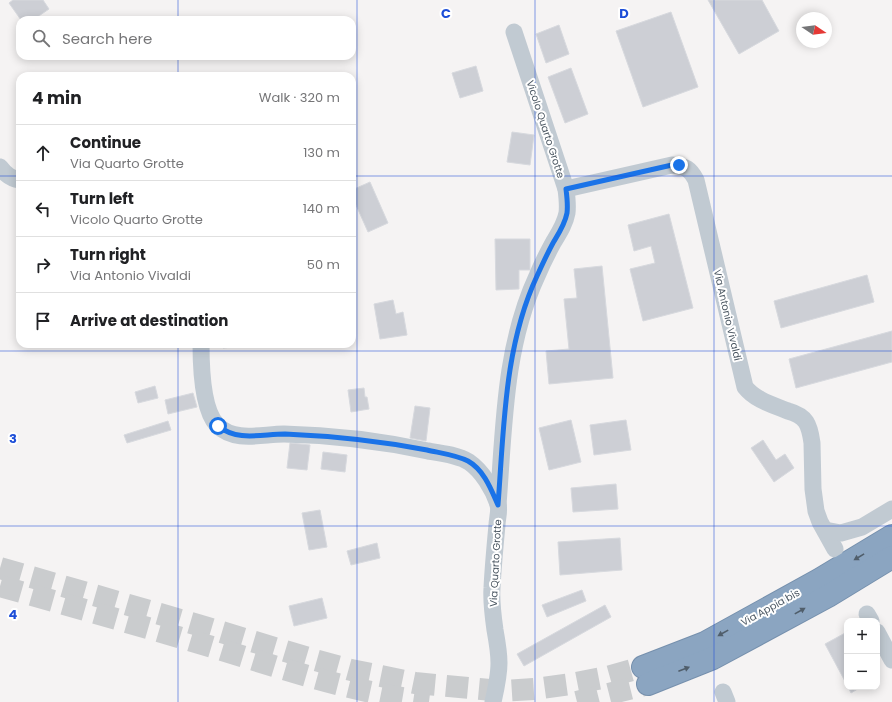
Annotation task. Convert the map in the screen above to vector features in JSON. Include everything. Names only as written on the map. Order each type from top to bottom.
[{"type":"highway","name":"Via Appia bis","points":[[823,588],[892,536]]},
{"type":"highway","name":"Via Appia bis","points":[[645,675],[705,642],[892,557]]},
{"type":"street","name":"Vicolo Quarto Grotte","points":[[498,505],[507,399],[515,342],[522,315],[536,277],[562,228],[566,218],[568,206],[566,189],[514,32]]},
{"type":"street","name":"Via Antonio Vivaldi","points":[[566,189],[672,165],[686,167],[692,172],[696,180],[746,387],[750,393],[758,398],[796,414],[806,422],[812,443],[813,489],[816,511],[820,522],[836,549]]},
{"type":"street","points":[[0,167],[8,176],[16,179]]},
{"type":"street","name":"Via Quarto Grotte","points":[[202,348],[201,364],[208,409],[213,420],[223,430],[242,436],[253,437],[283,434],[346,438],[414,448],[450,455],[468,461],[482,474],[488,483],[498,505],[492,600],[499,663],[497,687],[493,702]]},
{"type":"street","points":[[825,530],[841,533],[862,527],[892,510]]},
{"type":"street","points":[[880,638],[892,660]]},
{"type":"building","points":[[13,0],[43,0],[49,9],[39,16],[18,16],[9,3]]},
{"type":"building","points":[[708,0],[762,0],[779,31],[739,54]]},
{"type":"building","points":[[671,12],[698,87],[643,107],[616,31]]},
{"type":"building","points":[[559,25],[569,54],[546,63],[536,34]]},
{"type":"building","points":[[476,66],[483,91],[460,98],[452,73]]},
{"type":"building","points":[[571,68],[588,114],[565,123],[548,77]]},
{"type":"building","points":[[512,132],[534,135],[530,165],[507,162]]},
{"type":"building","points":[[370,182],[388,223],[368,232],[356,205],[356,188]]},
{"type":"building","points":[[669,214],[693,308],[643,321],[630,269],[655,263],[651,246],[634,251],[628,225]]},
{"type":"building","points":[[495,239],[530,239],[530,270],[519,270],[519,289],[496,290]]},
{"type":"building","points":[[602,266],[613,378],[549,384],[546,351],[569,349],[564,299],[577,298],[574,269]]},
{"type":"building","points":[[867,275],[874,302],[781,328],[774,301]]},
{"type":"building","points":[[393,300],[396,314],[403,312],[407,335],[380,339],[374,304]]},
{"type":"building","points":[[892,331],[892,362],[796,388],[789,359]]},
{"type":"building","points":[[155,386],[158,398],[138,403],[135,392]]},
{"type":"building","points":[[364,388],[369,409],[351,412],[348,390]]},
{"type":"building","points":[[193,393],[197,407],[168,414],[165,400]]},
{"type":"building","points":[[415,406],[430,408],[426,441],[410,438]]},
{"type":"building","points":[[571,420],[581,462],[549,470],[539,428]]},
{"type":"building","points":[[626,420],[631,450],[594,455],[590,425]]},
{"type":"building","points":[[168,421],[171,430],[127,443],[124,435]]},
{"type":"building","points":[[763,440],[776,460],[785,454],[794,468],[774,482],[751,448]]},
{"type":"building","points":[[290,443],[310,445],[307,470],[287,468]]},
{"type":"building","points":[[323,452],[347,455],[345,472],[321,469]]},
{"type":"building","points":[[616,484],[618,509],[573,512],[571,488]]},
{"type":"building","points":[[320,510],[327,547],[309,550],[302,513]]},
{"type":"building","points":[[620,538],[622,570],[560,575],[558,542]]},
{"type":"building","points":[[377,543],[380,558],[351,565],[347,551]]},
{"type":"building","points":[[582,590],[586,601],[547,617],[542,605]]},
{"type":"building","points":[[322,598],[327,618],[294,626],[289,606]]},
{"type":"building","points":[[605,605],[611,617],[524,666],[517,654]]},
{"type":"building","points":[[844,634],[844,679],[825,644]]},
{"type":"tunnel","points":[[0,568],[351,670],[415,683],[502,691],[534,689],[607,677],[643,667]]},
{"type":"tunnel","points":[[0,586],[159,631],[293,672],[374,693],[429,702]]},
{"type":"tunnel","points":[[577,702],[648,684]]},
{"type":"route","points":[[218,426],[223,430],[242,436],[253,437],[283,434],[326,436],[376,442],[450,455],[468,461],[482,474],[488,483],[498,505],[507,399],[515,342],[527,300],[536,277],[566,218],[568,206],[566,189],[672,165],[679,165]]}]
